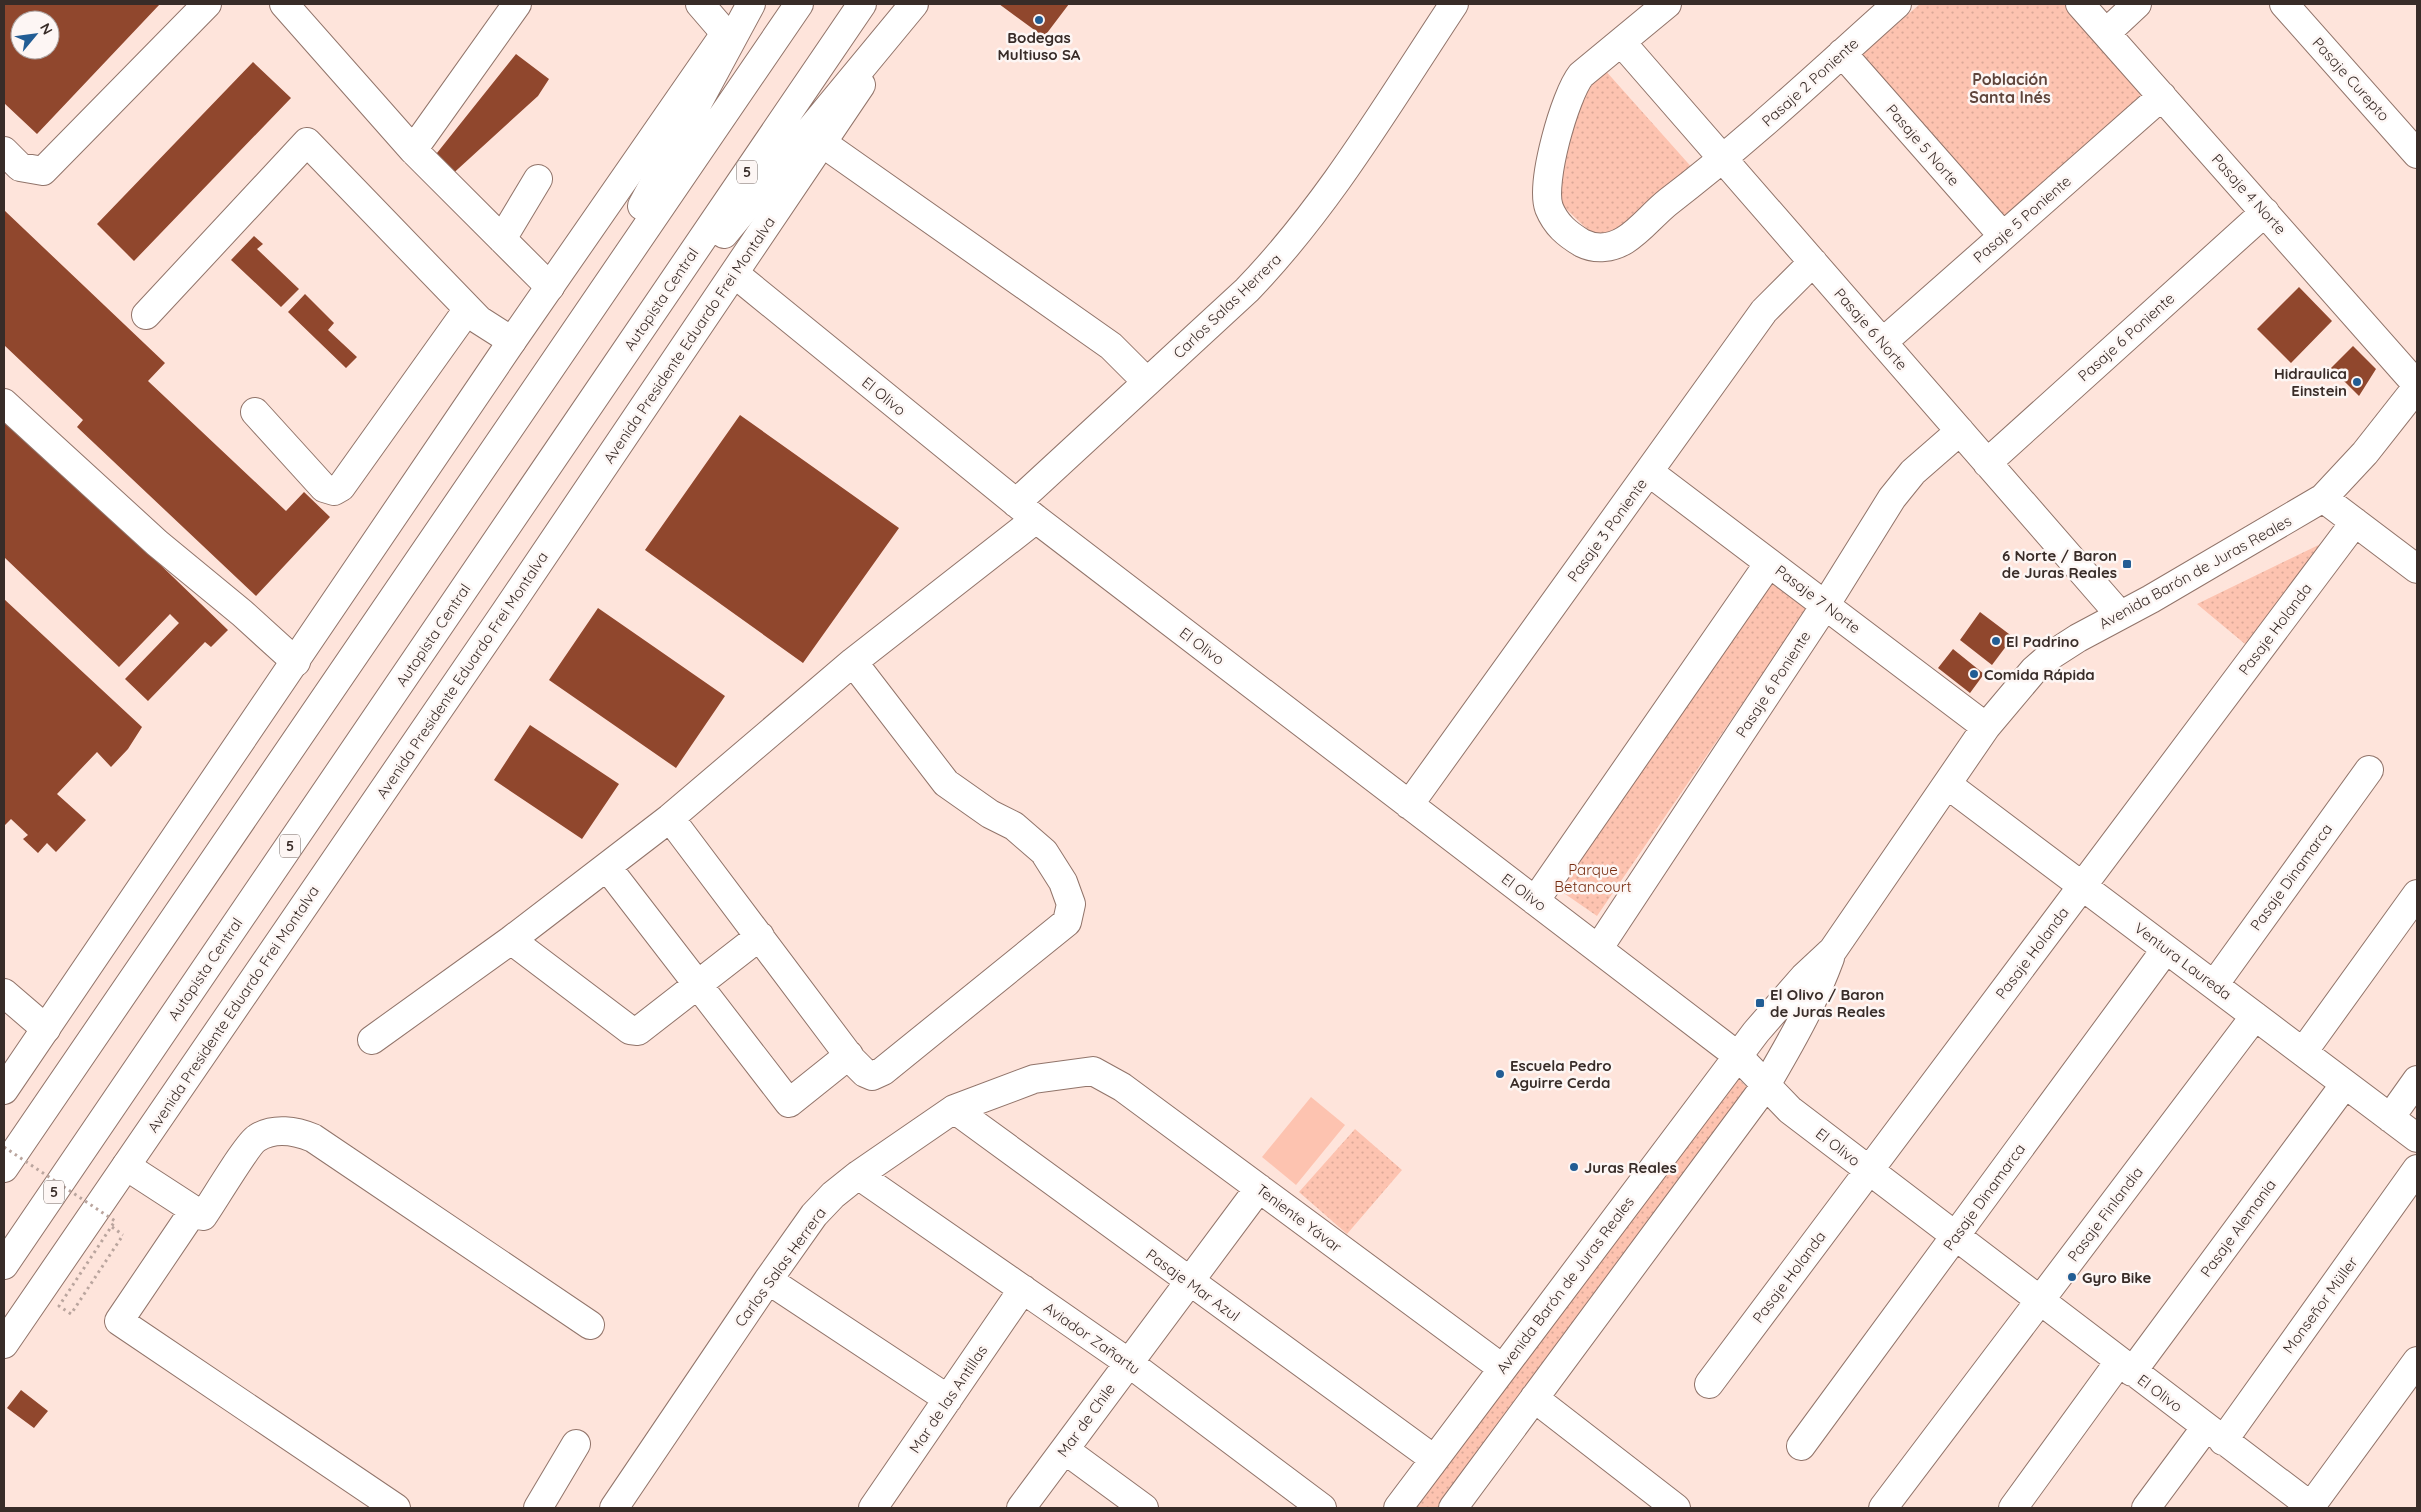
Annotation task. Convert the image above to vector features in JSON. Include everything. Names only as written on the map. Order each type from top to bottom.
[{"type":"main road","points":[[4,151],[20,167],[43,171],[207,4]]},
{"type":"main road","points":[[284,4],[413,150],[550,287]]},
{"type":"main road","points":[[413,150],[517,4]]},
{"type":"main road","points":[[700,4],[725,33]]},
{"type":"main road","points":[[4,1090],[512,341],[746,4]]},
{"type":"main road","points":[[594,302],[663,166],[751,4]]},
{"type":"main road","points":[[4,1168],[799,4]]},
{"type":"main road","name":"Autopista Central","points":[[4,1265],[862,4]]},
{"type":"main road","points":[[633,340],[726,232],[916,4]]},
{"type":"main road","name":"Avenida Presidente Eduardo Frei Montalva","points":[[4,1344],[735,274],[821,142],[916,4]]},
{"type":"main road","name":"Carlos Salas Herrera","points":[[372,1040],[511,940],[670,818],[1026,511],[1147,382],[1247,290],[1298,233],[1327,196],[1454,4]]},
{"type":"main road","name":"Pasaje 2 Poniente","points":[[1667,4],[1581,75],[1573,85],[1549,163],[1548,206],[1565,234],[1590,247],[1608,247],[1626,240],[1654,213],[1724,160],[1897,4]]},
{"type":"main road","name":"Pasaje 4 Norte","points":[[2080,4],[2417,386]]},
{"type":"main road","points":[[2106,33],[2137,4]]},
{"type":"main road","name":"Pasaje Curepto","points":[[2284,4],[2417,154]]},
{"type":"main road","name":"Pasaje 6 Norte","points":[[1622,43],[2120,616]]},
{"type":"main road","name":"Pasaje 5 Norte","points":[[1842,53],[2003,236]]},
{"type":"main road","name":"Pasaje 5 Poniente","points":[[1883,342],[2162,96]]},
{"type":"main road","points":[[146,315],[307,142],[479,320],[512,341]]},
{"type":"main road","points":[[821,142],[1111,346],[1147,382]]},
{"type":"main road","points":[[502,239],[538,178]]},
{"type":"main road","name":"Pasaje 6 Poniente","points":[[1987,463],[2265,212]]},
{"type":"main road","name":"Pasaje 3 Poniente","points":[[1409,805],[1764,311],[1813,262]]},
{"type":"main road","name":"El Olivo","points":[[735,274],[1026,511],[1738,1056],[1790,1110],[2214,1434],[2297,1503]]},
{"type":"main road","points":[[255,412],[324,488],[334,491],[341,486],[468,309]]},
{"type":"main road","name":"Avenida Barón de Juras Reales","points":[[1398,1508],[1738,1056],[1781,1002],[1833,950],[1986,727],[2034,670],[2050,656],[2292,518],[2323,498],[2365,453],[2417,386]]},
{"type":"main road","points":[[4,403],[157,543],[242,613],[296,662]]},
{"type":"main road","name":"Pasaje 6 Poniente","points":[[1598,949],[1826,604],[1904,482],[1960,431]]},
{"type":"main road","name":"Pasaje 7 Norte","points":[[1649,472],[1826,604],[1986,727]]},
{"type":"main road","points":[[2323,498],[2417,569]]},
{"type":"main road","name":"Pasaje Holanda","points":[[1709,1384],[2355,522]]},
{"type":"main road","points":[[1535,901],[1769,563]]},
{"type":"main road","points":[[670,818],[849,1055],[865,1073],[872,1076],[883,1072],[1067,922],[1071,904],[1064,882],[1044,852],[1014,826],[990,814],[946,783],[853,662]]},
{"type":"main road","name":"Pasaje Dinamarca","points":[[2214,985],[2369,770]]},
{"type":"main road","name":"Ventura Laureda","points":[[1948,784],[2417,1138]]},
{"type":"main road","points":[[607,866],[789,1103],[849,1055]]},
{"type":"main road","points":[[2303,1052],[2417,894]]},
{"type":"main road","points":[[511,940],[630,1030],[638,1031],[760,936]]},
{"type":"main road","name":"Pasaje Dinamarca","points":[[1801,1446],[2166,949]]},
{"type":"main road","name":"Avenida Barón de Juras Reales","points":[[1453,1508],[1766,1085],[1814,998],[1833,950]]},
{"type":"main road","points":[[4,993],[46,1029]]},
{"type":"main road","name":"Pasaje Finlandia","points":[[1883,1508],[2255,1016]]},
{"type":"main road","name":"Carlos Salas Herrera","points":[[614,1508],[768,1280],[814,1215],[833,1195],[858,1175],[954,1109],[1034,1079],[1093,1071]]},
{"type":"main road","name":"Teniente Yávar","points":[[1093,1071],[1122,1087],[1502,1368]]},
{"type":"main road","points":[[2390,1118],[2417,1080]]},
{"type":"main road","name":"Pasaje Alemania","points":[[2013,1508],[2126,1367],[2345,1084]]},
{"type":"main road","name":"Pasaje Mar Azul","points":[[954,1109],[1434,1459]]},
{"type":"main road","points":[[126,1166],[204,1216],[255,1139],[279,1131],[302,1134],[313,1138],[590,1325]]},
{"type":"main road","name":"Monseñor Müller","points":[[2146,1508],[2214,1434],[2417,1169]]},
{"type":"main road","name":"Aviador Zañartu","points":[[858,1175],[1129,1363],[1322,1508]]},
{"type":"main road","name":"Mar de Chile","points":[[1021,1508],[1259,1188]]},
{"type":"main road","points":[[194,1210],[119,1321],[396,1508]]},
{"type":"main road","points":[[768,1280],[948,1399]]},
{"type":"main road","name":"Mar de las Antillas","points":[[873,1508],[1023,1289]]},
{"type":"main road","points":[[2297,1503],[2417,1361]]},
{"type":"main road","points":[[1534,1398],[1676,1508]]},
{"type":"main road","points":[[538,1508],[576,1444]]},
{"type":"main road","points":[[1065,1450],[1144,1508]]},
{"type":"path","points":[[4,1147],[115,1221],[59,1306],[71,1314],[123,1235]]},
{"type":"green space","points":[[1920,4],[2067,4],[2149,97],[2004,224],[1859,57]]},
{"type":"green space","points":[[1604,69],[1695,171],[1614,237],[1589,231],[1558,201],[1574,95]]},
{"type":"green space","points":[[2331,539],[2245,644],[2197,604]]},
{"type":"green space","name":"Parque Betancourt","points":[[1772,584],[1809,606],[1597,916],[1555,887]]},
{"type":"green space","points":[[1733,1074],[1748,1088],[1442,1508],[1414,1508]]},
{"type":"green space","points":[[1311,1097],[1345,1125],[1296,1185],[1262,1157]]},
{"type":"green space","points":[[1355,1129],[1402,1170],[1347,1234],[1299,1192]]},
{"type":"building","points":[[4,4],[160,4],[37,134],[4,103]]},
{"type":"building","name":"Bodegas Multiuso SA","points":[[999,4],[1069,4],[1044,37]]},
{"type":"building","points":[[516,54],[549,79],[538,96],[447,179],[429,163]]},
{"type":"building","points":[[253,62],[291,98],[134,261],[97,224]]},
{"type":"building","points":[[4,210],[165,363],[148,381],[286,511],[304,492],[330,517],[256,596],[77,427],[83,420],[4,345]]},
{"type":"building","points":[[254,236],[263,244],[257,249],[299,289],[281,307],[231,260]]},
{"type":"building","points":[[2299,287],[2332,321],[2291,363],[2257,329]]},
{"type":"building","points":[[305,294],[334,323],[328,330],[357,357],[346,368],[288,312]]},
{"type":"building","name":"Hidraulica Einstein","points":[[2353,346],[2376,369],[2359,396],[2331,368]]},
{"type":"building","points":[[4,414],[228,630],[211,647],[205,642],[148,701],[125,679],[179,623],[170,614],[119,667],[4,557]]},
{"type":"building","points":[[740,415],[899,528],[803,663],[645,550]]},
{"type":"building","points":[[4,599],[142,727],[128,749],[111,767],[97,752],[57,794],[86,820],[56,852],[47,843],[38,853],[23,839],[28,835],[11,819],[4,826]]},
{"type":"building","points":[[598,608],[725,696],[676,768],[549,680]]},
{"type":"building","points":[[1980,612],[2013,637],[1992,665],[1960,640]]},
{"type":"building","points":[[1953,649],[1984,674],[1970,693],[1938,668]]},
{"type":"building","points":[[530,725],[619,784],[582,839],[494,780]]},
{"type":"building","points":[[21,1390],[48,1411],[34,1428],[7,1408]]},
{"type":"place","name":"Bodegas Multiuso SA","points":[[1039,20]]},
{"type":"place","name":"Hidraulica Einstein","points":[[2357,382]]},
{"type":"place","name":"6 Norte / Baron de Juras Reales","points":[[2127,564]]},
{"type":"place","name":"El Padrino","points":[[1996,641]]},
{"type":"place","name":"Comida Rápida","points":[[1974,674]]},
{"type":"place","name":"El Olivo / Baron de Juras Reales","points":[[1760,1003]]},
{"type":"place","name":"Escuela Pedro Aguirre Cerda","points":[[1500,1074]]},
{"type":"place","name":"Juras Reales","points":[[1574,1167]]},
{"type":"place","name":"Gyro Bike","points":[[2072,1277]]},
{"type":"district","name":"Población Santa Inés","points":[[2010,88]]}]
